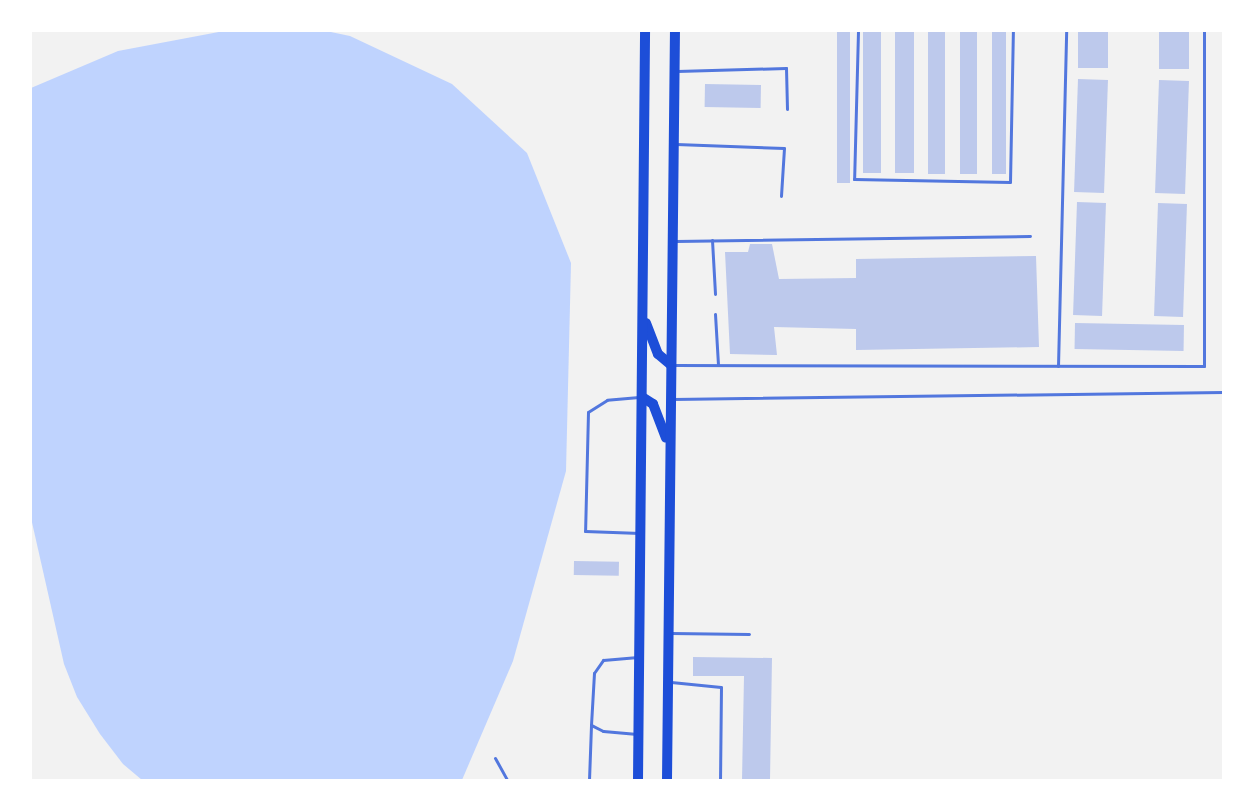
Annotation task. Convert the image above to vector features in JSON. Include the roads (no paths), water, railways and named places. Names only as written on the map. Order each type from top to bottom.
[{"type":"main road","points":[[638,780],[645,31]]},
{"type":"main road","points":[[667,780],[674,31]]},
{"type":"main road","points":[[642,307],[651,341],[671,365]]},
{"type":"main road","points":[[642,397],[653,404],[662,420],[670,456]]},
{"type":"lane","points":[[858,31],[854,179],[1010,182],[1013,31]]},
{"type":"lane","points":[[1058,366],[1066,31]]},
{"type":"lane","points":[[671,365],[1204,366],[1204,31]]},
{"type":"lane","points":[[674,71],[786,68],[787,109]]},
{"type":"lane","points":[[673,144],[784,148],[781,196]]},
{"type":"lane","points":[[672,241],[1030,236]]},
{"type":"lane","points":[[712,240],[715,294]]},
{"type":"lane","points":[[716,314],[718,365]]},
{"type":"lane","points":[[670,399],[1223,392]]},
{"type":"lane","points":[[640,533],[585,531],[588,412],[607,400],[642,397]]},
{"type":"lane","points":[[668,633],[749,634]]},
{"type":"lane","points":[[589,780],[594,673],[603,660],[639,657]]},
{"type":"lane","points":[[668,682],[721,687],[720,780]]},
{"type":"lane","points":[[591,725],[603,731],[638,734]]},
{"type":"lane","points":[[494,758],[507,780]]},
{"type":"water","points":[[224,31],[326,31],[350,36],[452,84],[527,153],[571,263],[566,471],[513,661],[462,780],[142,780],[123,764],[100,734],[77,697],[64,664],[31,518],[31,88],[118,51]]}]
